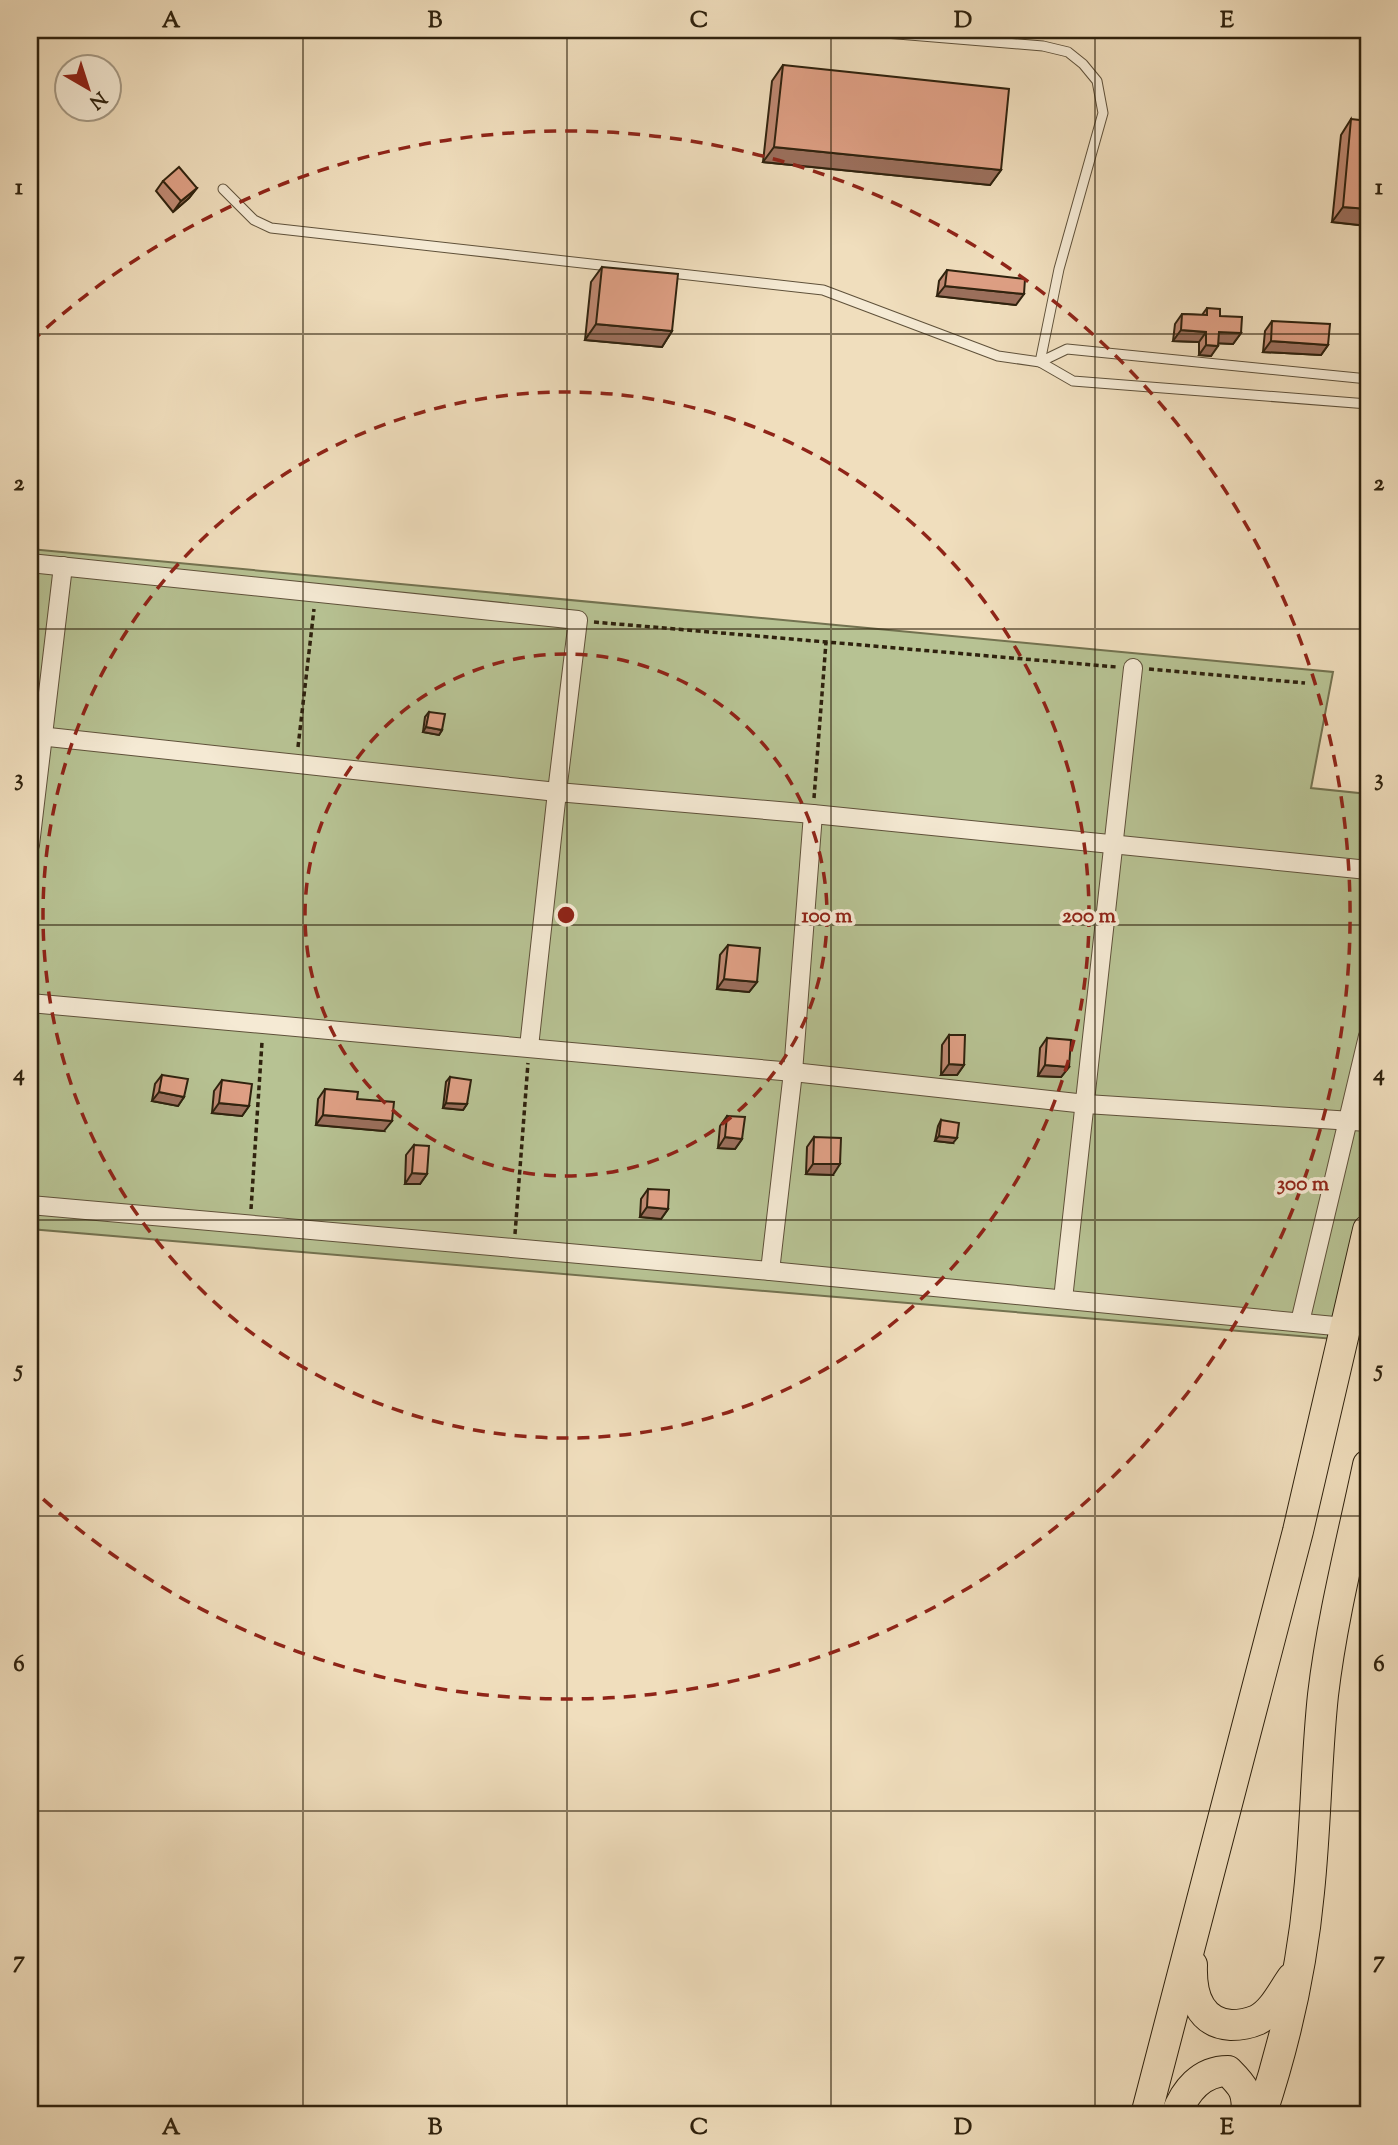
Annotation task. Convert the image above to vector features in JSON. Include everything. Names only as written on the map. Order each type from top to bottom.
[{"type":"highway","points":[[1146,2115],[1298,1531],[1368,1230]]},
{"type":"highway","points":[[1261,2115],[1273,2081],[1298,1970],[1309,1893],[1323,1696],[1331,1644],[1357,1536],[1368,1465]]},
{"type":"highway","points":[[1194,1933],[1192,1975],[1195,1999],[1203,2013],[1220,2024],[1242,2025],[1259,2019],[1272,2007],[1298,1970]]},
{"type":"highway","points":[[1176,2115],[1197,2081],[1212,2071],[1227,2071],[1239,2082],[1247,2095],[1247,2115]]},
{"type":"street","points":[[30,563],[578,620],[529,1047]]},
{"type":"street","points":[[30,845],[37,736],[63,566]]},
{"type":"street","points":[[1063,1299],[1133,668]]},
{"type":"street","points":[[37,736],[557,792],[813,814],[1368,870]]},
{"type":"street","points":[[770,1271],[793,1072],[813,814]]},
{"type":"street","points":[[30,1003],[793,1072],[1086,1104],[1368,1122]]},
{"type":"street","points":[[1300,1322],[1368,1036]]},
{"type":"street","points":[[30,1205],[770,1271],[1345,1327]]},
{"type":"lane","points":[[849,30],[1043,46],[1068,52],[1083,64],[1097,81],[1103,113],[1059,270],[1040,362]]},
{"type":"lane","points":[[223,189],[254,220],[271,228],[823,290],[998,356],[1040,362],[1073,382],[1368,404]]},
{"type":"lane","points":[[1040,362],[1067,349],[1368,379]]},
{"type":"path","points":[[296,763],[315,593]]},
{"type":"path","points":[[578,620],[1305,682]]},
{"type":"path","points":[[813,814],[827,642]]},
{"type":"path","points":[[250,1225],[263,1023]]},
{"type":"path","points":[[514,1248],[529,1047]]},
{"type":"green space","points":[[30,549],[1333,672],[1311,788],[1368,794],[1368,1188],[1334,1339],[30,1229]]},
{"type":"building","points":[[783,65],[1009,89],[1001,170],[774,147]]},
{"type":"building","points":[[1351,119],[1368,121],[1368,209],[1343,207]]},
{"type":"building","points":[[179,167],[197,188],[181,201],[163,181]]},
{"type":"building","points":[[602,267],[678,274],[672,331],[596,324]]},
{"type":"building","points":[[947,270],[1025,279],[1024,294],[945,286]]},
{"type":"building","points":[[1207,308],[1220,309],[1220,316],[1242,317],[1241,333],[1219,332],[1218,346],[1206,345],[1206,332],[1181,330],[1182,314],[1207,315]]},
{"type":"building","points":[[1272,321],[1330,324],[1328,345],[1271,341]]},
{"type":"building","points":[[429,712],[445,714],[442,730],[426,727]]},
{"type":"building","points":[[728,945],[760,948],[757,982],[724,979]]},
{"type":"building","points":[[949,1035],[965,1035],[964,1065],[949,1064]]},
{"type":"building","points":[[1047,1038],[1071,1040],[1069,1067],[1045,1065]]},
{"type":"building","points":[[162,1075],[188,1079],[184,1097],[159,1092]]},
{"type":"building","points":[[450,1077],[471,1080],[467,1104],[446,1103]]},
{"type":"building","points":[[222,1080],[252,1084],[249,1106],[219,1103]]},
{"type":"building","points":[[325,1089],[358,1092],[357,1099],[394,1102],[392,1121],[323,1115]]},
{"type":"building","points":[[727,1116],[745,1117],[742,1139],[725,1137]]},
{"type":"building","points":[[941,1120],[959,1123],[957,1138],[939,1136]]},
{"type":"building","points":[[814,1137],[841,1138],[840,1164],[813,1164]]},
{"type":"building","points":[[414,1145],[429,1146],[427,1174],[412,1173]]},
{"type":"building","points":[[648,1189],[669,1190],[668,1209],[647,1207]]}]
